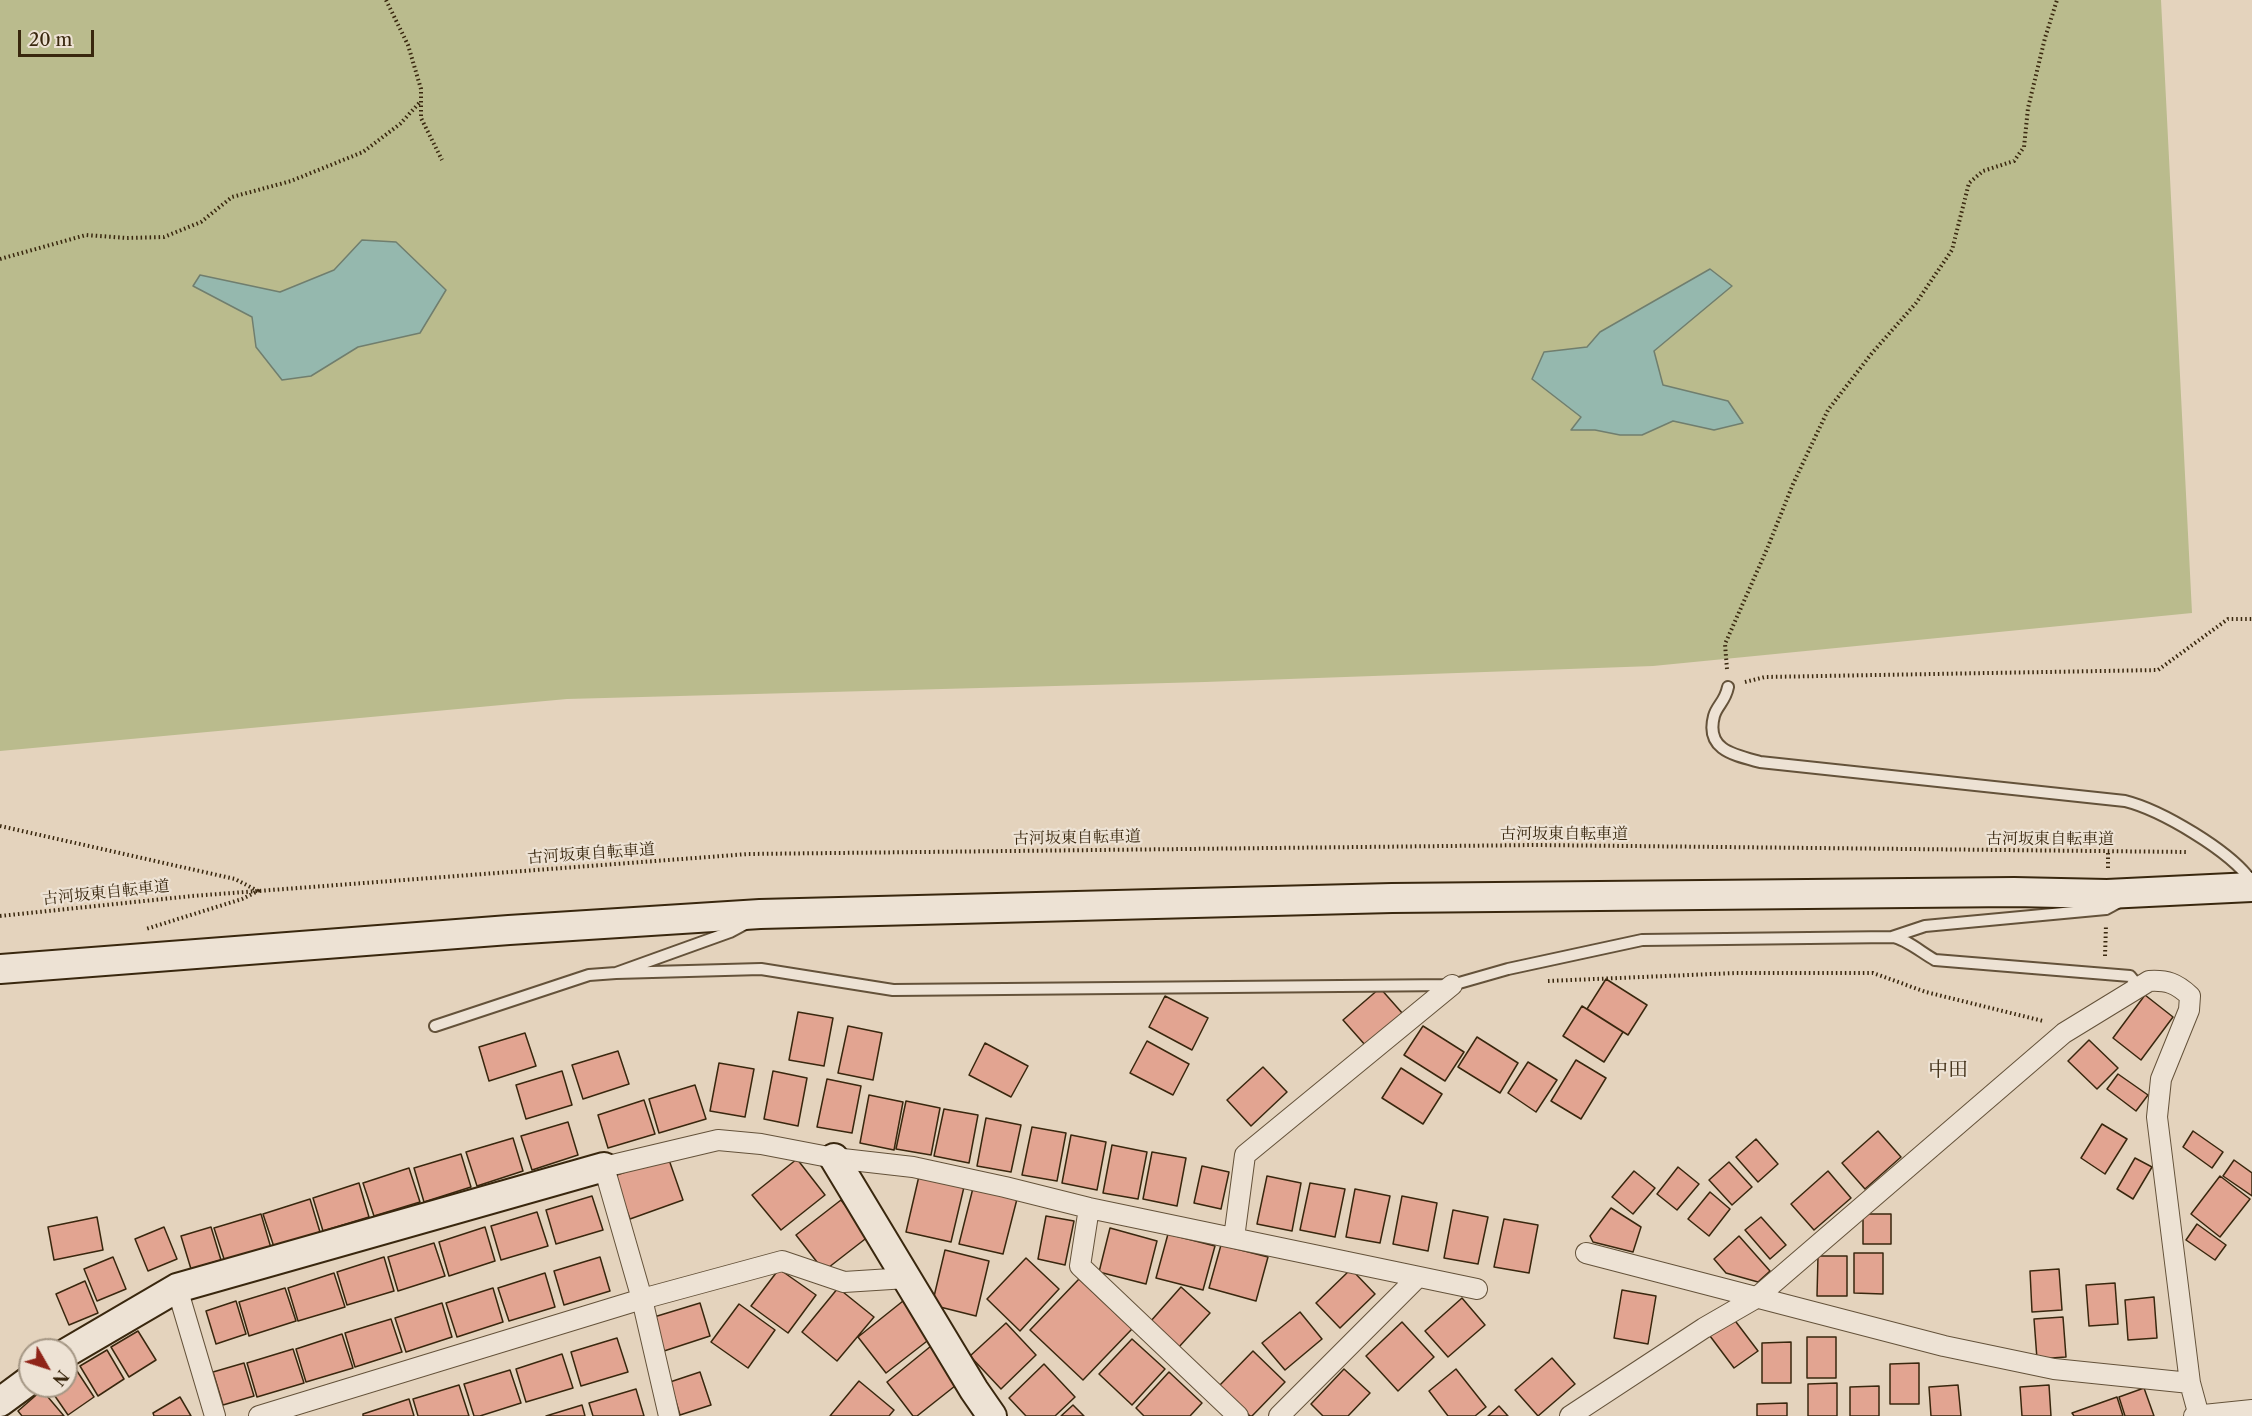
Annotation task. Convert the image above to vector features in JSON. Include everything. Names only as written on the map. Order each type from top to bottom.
[{"type":"street","points":[[0,969],[509,930],[760,914],[1392,898],[2014,892],[2134,894],[2252,887]]},
{"type":"street","points":[[1570,1416],[1704,1328],[1756,1298],[2064,1034],[2104,1011],[2148,981],[2171,982],[2190,996],[2189,1010],[2161,1079],[2157,1116],[2190,1383],[2197,1415],[2252,1410]]},
{"type":"street","points":[[1234,1238],[1245,1155],[1452,985]]},
{"type":"street","points":[[78,1346],[177,1288],[604,1167],[718,1140],[761,1144],[834,1158],[913,1167],[1089,1208],[1477,1289]]},
{"type":"street","points":[[834,1158],[992,1416]]},
{"type":"street","points":[[604,1167],[642,1299],[669,1416]]},
{"type":"street","points":[[1089,1208],[1080,1266],[1238,1416]]},
{"type":"street","points":[[1586,1253],[1944,1346],[2054,1369],[2190,1383]]},
{"type":"street","points":[[259,1416],[642,1299],[782,1261],[844,1282],[907,1278]]},
{"type":"street","points":[[1279,1416],[1417,1278]]},
{"type":"street","points":[[177,1288],[215,1416]]},
{"type":"street","points":[[0,1402],[18,1389]]},
{"type":"lane","points":[[1728,687],[1726,699],[1715,714],[1713,735],[1720,748],[1735,755],[1760,762],[2125,801],[2142,805],[2192,832],[2245,871],[2252,882]]},
{"type":"lane","points":[[1892,937],[1925,926],[2106,909],[2134,894]]},
{"type":"lane","points":[[616,974],[730,932],[760,914]]},
{"type":"lane","points":[[435,1026],[589,975],[760,969],[893,990],[1452,985],[1508,969],[1642,940],[1900,937],[1935,960],[2130,976],[2139,987]]},
{"type":"lane","points":[[0,981],[31,966]]},
{"type":"path","points":[[386,0],[408,45],[421,89],[422,118],[442,160]]},
{"type":"path","points":[[2057,0],[2028,108],[2024,147],[2014,161],[1983,171],[1969,183],[1952,250],[1916,303],[1872,353],[1828,410],[1792,484],[1767,549],[1725,644],[1728,687],[1765,676],[2158,670],[2228,619],[2252,619]]},
{"type":"path","points":[[0,259],[86,236],[164,237],[201,222],[232,197],[291,181],[363,152],[400,124],[421,101]]},
{"type":"path","points":[[0,826],[235,879],[258,891]]},
{"type":"path","name":"古河坂東自転車道","points":[[0,916],[258,891],[748,854],[1535,845],[2158,851]]},
{"type":"path","points":[[142,930],[243,899],[258,891]]},
{"type":"path","points":[[2105,963],[2106,921]]},
{"type":"path","points":[[1546,981],[1736,973],[1873,973],[1926,992],[2048,1022],[2064,1034]]},
{"type":"green space","points":[[0,0],[2161,0],[2192,613],[1653,666],[1205,682],[567,699],[0,751]]},
{"type":"water","points":[[362,240],[396,242],[446,290],[420,333],[358,347],[311,376],[282,380],[256,347],[252,317],[193,286],[200,275],[280,292],[334,270]]},
{"type":"water","points":[[1710,269],[1732,286],[1654,351],[1663,385],[1728,401],[1743,423],[1714,430],[1673,421],[1642,435],[1571,430],[1581,417],[1532,379],[1544,352],[1587,347],[1600,332]]},
{"type":"building","points":[[1606,979],[1647,1005],[1628,1035],[1587,1009]]},
{"type":"building","points":[[1380,988],[1403,1014],[1366,1046],[1343,1020]]},
{"type":"building","points":[[2145,995],[2173,1017],[2141,1060],[2113,1038]]},
{"type":"building","points":[[1165,996],[1208,1018],[1192,1050],[1149,1027]]},
{"type":"building","points":[[1582,1006],[1623,1032],[1604,1062],[1563,1036]]},
{"type":"building","points":[[798,1012],[833,1018],[824,1066],[789,1060]]},
{"type":"building","points":[[848,1026],[882,1033],[873,1080],[838,1073]]},
{"type":"building","points":[[1423,1026],[1464,1052],[1445,1081],[1404,1055]]},
{"type":"building","points":[[525,1033],[536,1066],[489,1081],[479,1047]]},
{"type":"building","points":[[1477,1037],[1518,1063],[1500,1093],[1458,1067]]},
{"type":"building","points":[[2089,1040],[2118,1068],[2097,1089],[2068,1061]]},
{"type":"building","points":[[1147,1041],[1189,1064],[1173,1095],[1130,1073]]},
{"type":"building","points":[[985,1043],[1028,1066],[1011,1097],[969,1075]]},
{"type":"building","points":[[618,1051],[629,1084],[583,1099],[572,1065]]},
{"type":"building","points":[[1576,1060],[1606,1078],[1581,1119],[1551,1101]]},
{"type":"building","points":[[1528,1062],[1557,1080],[1536,1112],[1508,1093]]},
{"type":"building","points":[[719,1063],[754,1069],[745,1117],[710,1111]]},
{"type":"building","points":[[1263,1067],[1287,1092],[1251,1126],[1227,1100]]},
{"type":"building","points":[[1401,1068],[1442,1094],[1423,1124],[1382,1098]]},
{"type":"building","points":[[562,1071],[572,1105],[526,1119],[516,1085]]},
{"type":"building","points":[[773,1071],[807,1078],[798,1126],[764,1119]]},
{"type":"building","points":[[2118,1074],[2148,1095],[2136,1111],[2107,1089]]},
{"type":"building","points":[[827,1079],[861,1086],[852,1133],[817,1127]]},
{"type":"building","points":[[695,1085],[706,1119],[659,1133],[649,1099]]},
{"type":"building","points":[[869,1095],[903,1102],[894,1150],[860,1143]]},
{"type":"building","points":[[644,1100],[655,1134],[608,1148],[598,1115]]},
{"type":"building","points":[[906,1101],[940,1108],[931,1155],[896,1149]]},
{"type":"building","points":[[944,1109],[978,1115],[969,1163],[934,1156]]},
{"type":"building","points":[[986,1118],[1021,1125],[1011,1172],[977,1166]]},
{"type":"building","points":[[568,1122],[578,1155],[532,1170],[521,1136]]},
{"type":"building","points":[[2102,1124],[2127,1139],[2105,1174],[2081,1158]]},
{"type":"building","points":[[1032,1127],[1066,1133],[1057,1181],[1022,1175]]},
{"type":"building","points":[[1878,1131],[1901,1157],[1865,1189],[1842,1163]]},
{"type":"building","points":[[2193,1131],[2223,1152],[2212,1168],[2183,1147]]},
{"type":"building","points":[[1071,1135],[1106,1142],[1097,1190],[1062,1183]]},
{"type":"building","points":[[513,1138],[523,1171],[477,1186],[466,1152]]},
{"type":"building","points":[[1756,1139],[1778,1164],[1758,1182],[1736,1157]]},
{"type":"building","points":[[1112,1145],[1147,1152],[1138,1199],[1103,1193]]},
{"type":"building","points":[[1152,1152],[1186,1158],[1177,1206],[1143,1199]]},
{"type":"building","points":[[461,1154],[471,1187],[424,1202],[414,1168]]},
{"type":"building","points":[[668,1157],[683,1200],[630,1219],[614,1176]]},
{"type":"building","points":[[2135,1158],[2152,1167],[2133,1199],[2117,1189]]},
{"type":"building","points":[[797,1159],[825,1195],[781,1230],[752,1195]]},
{"type":"building","points":[[2234,1160],[2252,1173],[2252,1196],[2223,1176]]},
{"type":"building","points":[[1729,1162],[1752,1187],[1732,1205],[1709,1180]]},
{"type":"building","points":[[1202,1166],[1229,1172],[1221,1209],[1194,1203]]},
{"type":"building","points":[[1678,1167],[1699,1184],[1677,1210],[1657,1194]]},
{"type":"building","points":[[409,1168],[420,1202],[374,1216],[363,1183]]},
{"type":"building","points":[[1634,1171],[1655,1188],[1633,1214],[1612,1197]]},
{"type":"building","points":[[1828,1171],[1851,1198],[1814,1230],[1791,1204]]},
{"type":"building","points":[[919,1176],[964,1187],[951,1242],[906,1232]]},
{"type":"building","points":[[1267,1176],[1301,1183],[1292,1231],[1257,1224]]},
{"type":"building","points":[[2220,1176],[2250,1199],[2220,1237],[2191,1214]]},
{"type":"building","points":[[359,1183],[369,1217],[323,1231],[313,1198]]},
{"type":"building","points":[[1310,1183],[1345,1189],[1335,1237],[1300,1230]]},
{"type":"building","points":[[973,1188],[1017,1199],[1003,1254],[959,1244]]},
{"type":"building","points":[[1355,1189],[1390,1196],[1380,1243],[1346,1237]]},
{"type":"building","points":[[1710,1192],[1730,1209],[1709,1236],[1688,1219]]},
{"type":"building","points":[[592,1196],[603,1230],[556,1244],[546,1210]]},
{"type":"building","points":[[1402,1196],[1437,1203],[1428,1251],[1393,1244]]},
{"type":"building","points":[[310,1199],[320,1232],[274,1247],[263,1214]]},
{"type":"building","points":[[841,1200],[869,1236],[824,1271],[796,1235]]},
{"type":"building","points":[[1611,1208],[1641,1227],[1633,1252],[1593,1242],[1590,1236]]},
{"type":"building","points":[[1453,1210],[1488,1217],[1478,1264],[1444,1258]]},
{"type":"building","points":[[537,1212],[548,1246],[501,1260],[491,1226]]},
{"type":"building","points":[[261,1214],[271,1248],[225,1262],[214,1228]]},
{"type":"building","points":[[1863,1214],[1891,1214],[1891,1244],[1863,1244]]},
{"type":"building","points":[[1046,1216],[1074,1221],[1065,1265],[1038,1259]]},
{"type":"building","points":[[97,1217],[103,1250],[54,1260],[48,1227]]},
{"type":"building","points":[[1761,1217],[1786,1245],[1770,1259],[1745,1230]]},
{"type":"building","points":[[1504,1219],[1538,1225],[1529,1273],[1494,1267]]},
{"type":"building","points":[[2197,1224],[2226,1245],[2215,1260],[2186,1240]]},
{"type":"building","points":[[164,1227],[177,1259],[148,1271],[135,1239]]},
{"type":"building","points":[[211,1227],[221,1260],[191,1269],[181,1236]]},
{"type":"building","points":[[485,1227],[495,1261],[449,1276],[439,1242]]},
{"type":"building","points":[[1110,1228],[1157,1241],[1146,1284],[1099,1272]]},
{"type":"building","points":[[1168,1234],[1215,1246],[1203,1290],[1156,1278]]},
{"type":"building","points":[[1739,1236],[1770,1271],[1758,1282],[1726,1273],[1714,1259]]},
{"type":"building","points":[[434,1243],[445,1276],[398,1291],[388,1257]]},
{"type":"building","points":[[1221,1245],[1268,1257],[1256,1301],[1209,1288]]},
{"type":"building","points":[[945,1250],[989,1261],[976,1316],[932,1305]]},
{"type":"building","points":[[1854,1253],[1883,1253],[1883,1294],[1854,1293]]},
{"type":"building","points":[[1818,1256],[1847,1256],[1847,1296],[1817,1296]]},
{"type":"building","points":[[113,1257],[126,1289],[97,1301],[84,1269]]},
{"type":"building","points":[[384,1257],[394,1291],[347,1305],[337,1272]]},
{"type":"building","points":[[600,1257],[610,1291],[564,1305],[554,1271]]},
{"type":"building","points":[[1026,1258],[1059,1289],[1020,1331],[987,1299]]},
{"type":"building","points":[[779,1269],[816,1295],[788,1333],[751,1306]]},
{"type":"building","points":[[1351,1269],[1375,1294],[1340,1328],[1316,1303]]},
{"type":"building","points":[[2059,1269],[2062,1310],[2032,1312],[2030,1271]]},
{"type":"building","points":[[334,1273],[345,1307],[298,1321],[288,1288]]},
{"type":"building","points":[[545,1273],[555,1307],[509,1321],[498,1288]]},
{"type":"building","points":[[1079,1279],[1132,1329],[1083,1380],[1030,1330]]},
{"type":"building","points":[[85,1281],[98,1313],[69,1325],[56,1294]]},
{"type":"building","points":[[2115,1283],[2118,1324],[2089,1326],[2086,1285]]},
{"type":"building","points":[[1181,1287],[1210,1313],[1178,1348],[1150,1322]]},
{"type":"building","points":[[285,1288],[296,1321],[249,1336],[239,1302]]},
{"type":"building","points":[[493,1288],[503,1322],[457,1337],[446,1303]]},
{"type":"building","points":[[838,1288],[874,1317],[837,1361],[802,1332]]},
{"type":"building","points":[[1622,1290],[1656,1296],[1648,1344],[1614,1338]]},
{"type":"building","points":[[2154,1297],[2157,1338],[2128,1340],[2125,1300]]},
{"type":"building","points":[[1462,1298],[1485,1325],[1448,1357],[1425,1331]]},
{"type":"building","points":[[236,1301],[246,1334],[216,1344],[206,1311]]},
{"type":"building","points":[[903,1301],[931,1338],[886,1373],[858,1337]]},
{"type":"building","points":[[442,1303],[452,1337],[406,1352],[395,1318]]},
{"type":"building","points":[[700,1303],[710,1336],[664,1351],[654,1317]]},
{"type":"building","points":[[739,1304],[775,1330],[748,1368],[711,1342]]},
{"type":"building","points":[[1300,1312],[1322,1339],[1285,1370],[1262,1343]]},
{"type":"building","points":[[2063,1317],[2066,1357],[2037,1359],[2034,1319]]},
{"type":"building","points":[[1733,1318],[1758,1351],[1734,1368],[1710,1336]]},
{"type":"building","points":[[391,1319],[402,1352],[355,1367],[345,1333]]},
{"type":"building","points":[[1402,1322],[1434,1357],[1398,1391],[1366,1356]]},
{"type":"building","points":[[1006,1323],[1036,1355],[1001,1389],[970,1356]]},
{"type":"building","points":[[138,1331],[156,1360],[129,1377],[111,1347]]},
{"type":"building","points":[[342,1334],[353,1368],[306,1382],[296,1349]]},
{"type":"building","points":[[1807,1337],[1836,1337],[1836,1378],[1807,1378]]},
{"type":"building","points":[[617,1338],[628,1372],[581,1386],[571,1352]]},
{"type":"building","points":[[1132,1339],[1165,1369],[1132,1405],[1099,1374]]},
{"type":"building","points":[[1791,1342],[1791,1383],[1762,1383],[1762,1343]]},
{"type":"building","points":[[931,1346],[960,1382],[917,1416],[913,1416],[887,1382]]},
{"type":"building","points":[[293,1349],[304,1383],[257,1397],[247,1363]]},
{"type":"building","points":[[107,1350],[124,1379],[98,1396],[80,1366]]},
{"type":"building","points":[[1253,1351],[1285,1382],[1250,1416],[1219,1386]]},
{"type":"building","points":[[562,1354],[573,1388],[526,1402],[516,1369]]},
{"type":"building","points":[[1552,1358],[1575,1384],[1538,1416],[1515,1390]]},
{"type":"building","points":[[244,1363],[254,1396],[223,1405],[213,1372]]},
{"type":"building","points":[[1919,1363],[1919,1404],[1890,1404],[1890,1364]]},
{"type":"building","points":[[1044,1364],[1075,1397],[1055,1416],[1026,1416],[1009,1398]]},
{"type":"building","points":[[1344,1369],[1370,1393],[1348,1416],[1323,1416],[1311,1404]]},
{"type":"building","points":[[1456,1369],[1486,1407],[1475,1416],[1448,1416],[1429,1391]]},
{"type":"building","points":[[510,1370],[521,1403],[474,1416],[464,1384]]},
{"type":"building","points":[[700,1372],[711,1405],[680,1415],[670,1382]]},
{"type":"building","points":[[1169,1372],[1202,1403],[1190,1416],[1144,1416],[1136,1408]]},
{"type":"building","points":[[78,1373],[94,1397],[68,1415],[56,1398],[78,1398]]},
{"type":"building","points":[[859,1381],[894,1410],[889,1416],[830,1416]]},
{"type":"building","points":[[1837,1383],[1837,1416],[1808,1416],[1808,1384]]},
{"type":"building","points":[[459,1385],[469,1416],[418,1416],[413,1399]]},
{"type":"building","points":[[1958,1385],[1961,1416],[1931,1416],[1929,1387]]},
{"type":"building","points":[[2049,1385],[2051,1416],[2022,1416],[2020,1387]]},
{"type":"building","points":[[1879,1386],[1879,1416],[1850,1416],[1850,1387]]},
{"type":"building","points":[[2144,1388],[2154,1416],[2125,1416],[2119,1397]]},
{"type":"building","points":[[636,1389],[644,1416],[593,1416],[589,1403]]},
{"type":"building","points":[[180,1397],[191,1416],[154,1416],[153,1413]]},
{"type":"building","points":[[2117,1397],[2123,1416],[2074,1416],[2072,1413]]},
{"type":"building","points":[[33,1398],[49,1398],[64,1416],[22,1416],[18,1411]]},
{"type":"building","points":[[409,1399],[414,1416],[363,1416],[363,1414]]},
{"type":"building","points":[[1787,1403],[1787,1416],[1757,1416],[1757,1404]]},
{"type":"building","points":[[582,1405],[585,1416],[546,1416]]},
{"type":"building","points":[[1073,1405],[1084,1416],[1061,1416]]},
{"type":"building","points":[[1499,1406],[1508,1416],[1488,1416]]},
{"type":"district","name":"中田","points":[[1948,1070]]}]
